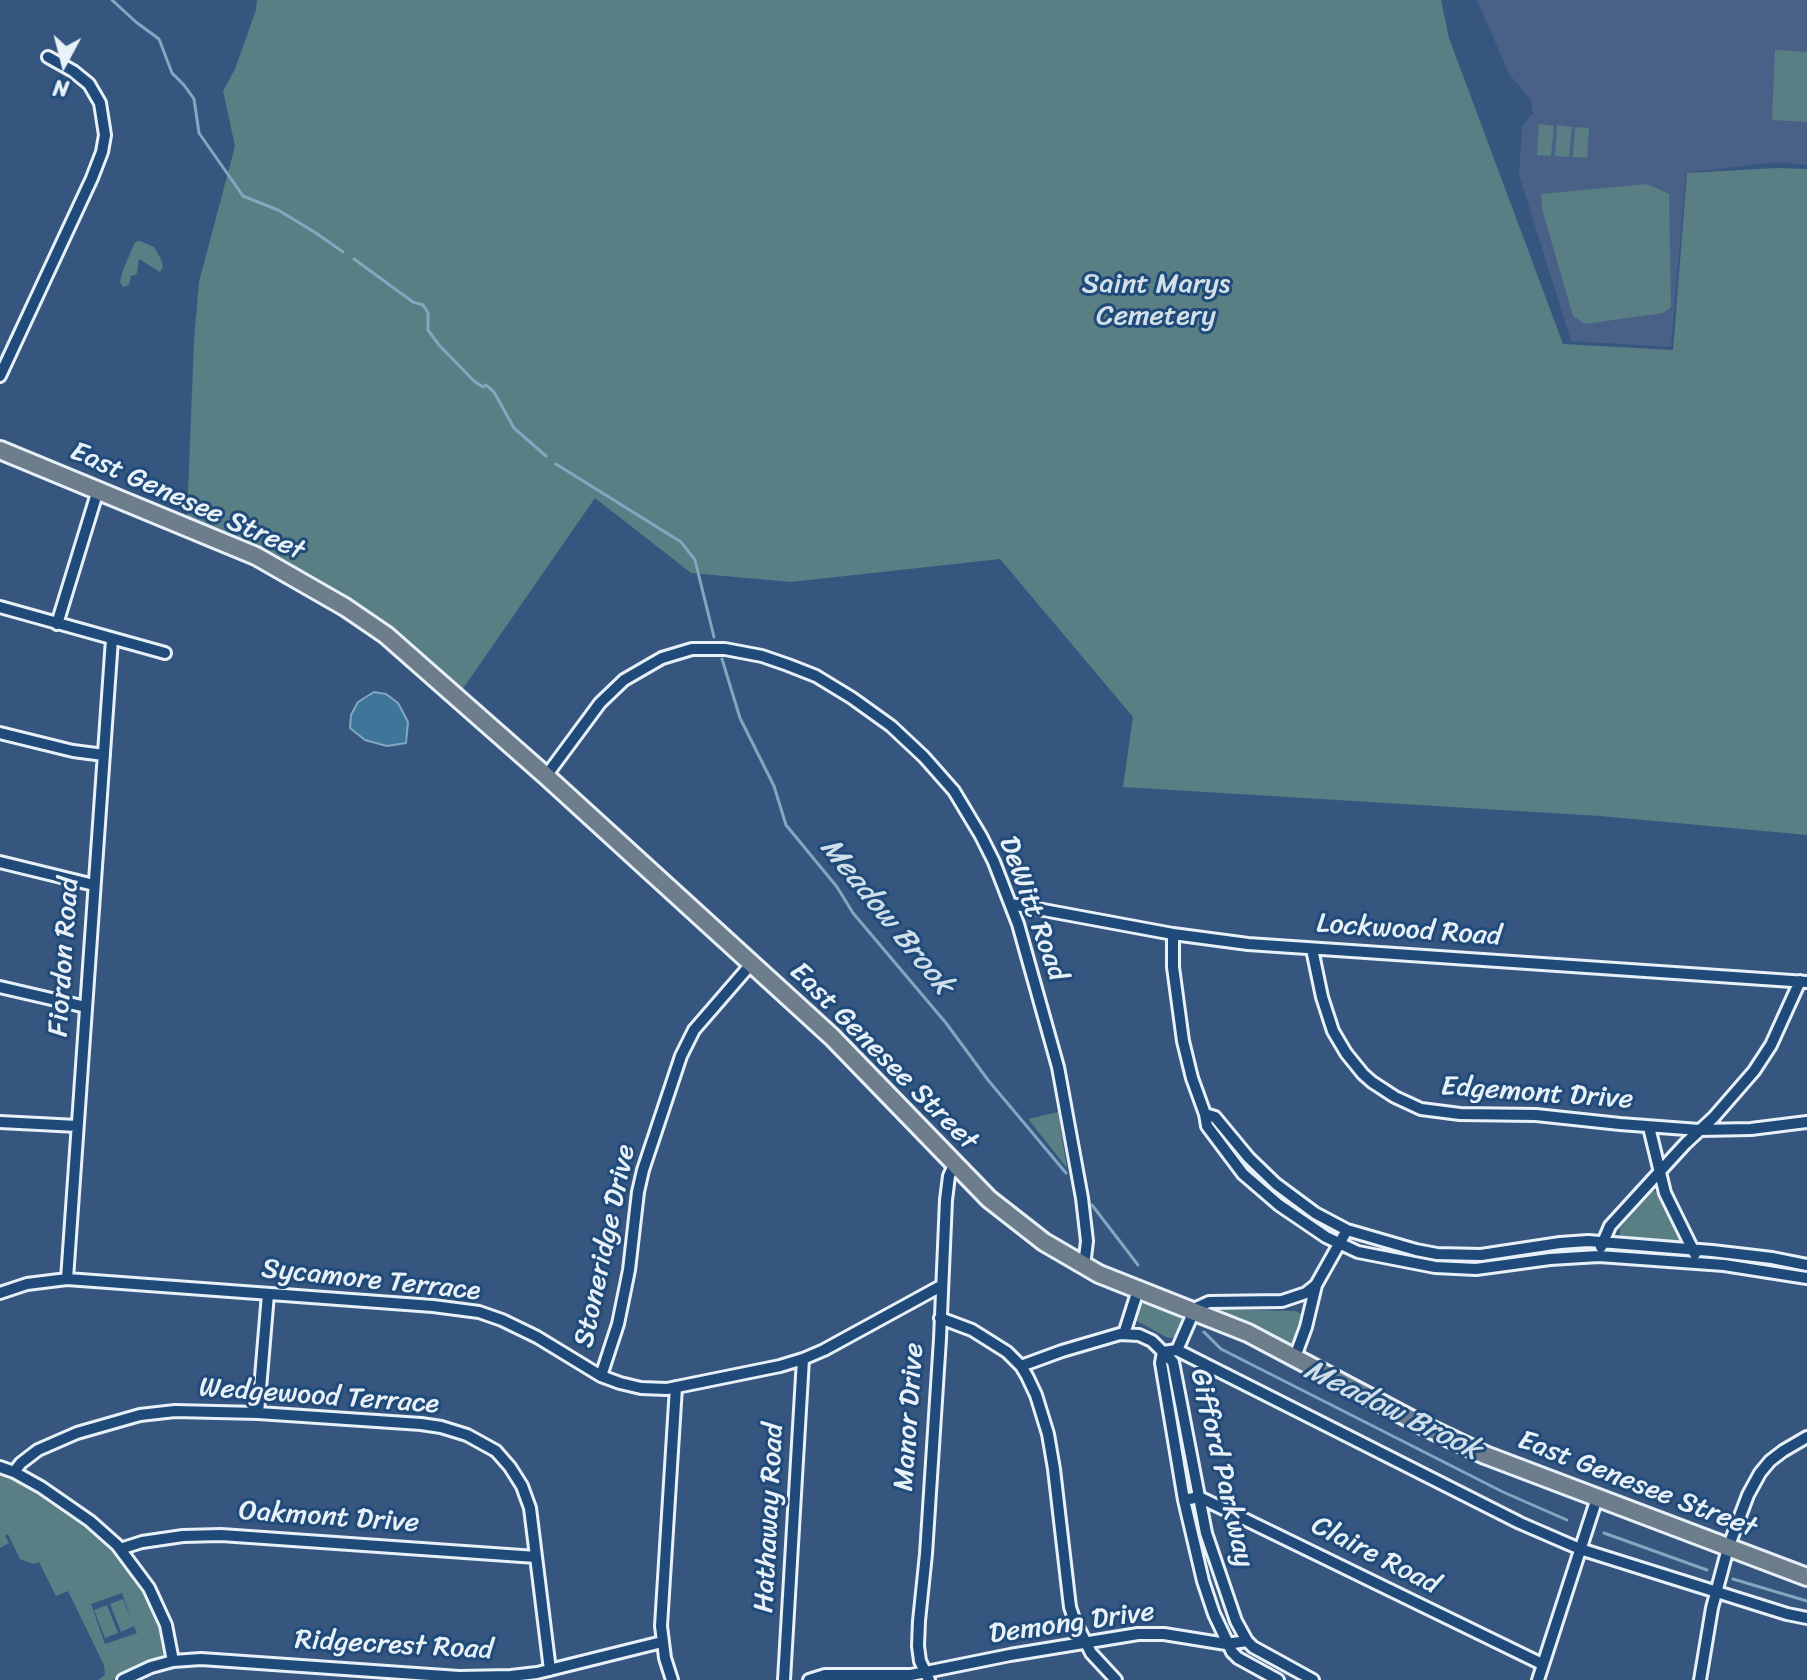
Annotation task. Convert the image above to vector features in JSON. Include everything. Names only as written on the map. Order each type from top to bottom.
[{"type":"main road","name":"East Genesee Street","points":[[0,450],[256,556],[345,607],[393,641],[752,963],[832,1037],[954,1165],[1012,1218],[1044,1242],[1084,1266],[1248,1333],[1485,1455],[1807,1577]]},
{"type":"street","points":[[0,376],[92,178],[105,135],[100,103],[89,84],[48,57]]},
{"type":"street","points":[[57,624],[98,490]]},
{"type":"street","points":[[0,607],[165,653]]},
{"type":"street","name":"Fiordon Road","points":[[67,1279],[112,639]]},
{"type":"street","name":"DeWitt Road","points":[[546,776],[600,703],[624,680],[650,663],[703,648],[762,656],[816,676],[891,726],[954,791],[981,836],[1011,904],[1058,1067],[1084,1213],[1087,1241],[1084,1266]]},
{"type":"street","points":[[0,733],[73,751],[104,755]]},
{"type":"street","points":[[0,862],[94,885]]},
{"type":"street","name":"Lockwood Road","points":[[1011,904],[1173,934],[1248,944],[1804,981]]},
{"type":"street","points":[[1173,934],[1173,967],[1183,1041],[1207,1126],[1243,1174],[1279,1205],[1340,1245],[1374,1256],[1435,1267],[1476,1269],[1599,1256],[1700,1263],[1807,1278]]},
{"type":"street","name":"Edgemont Drive","points":[[1312,949],[1333,1031],[1346,1053],[1363,1074],[1395,1097],[1421,1109],[1460,1114],[1536,1115],[1699,1130],[1751,1129],[1807,1122]]},
{"type":"street","name":"Stoneridge Drive","points":[[601,1376],[618,1324],[643,1170],[681,1056],[694,1030],[752,963]]},
{"type":"street","points":[[1599,1256],[1610,1226],[1754,1071],[1804,981]]},
{"type":"street","points":[[0,987],[86,1007]]},
{"type":"street","points":[[1205,1114],[1215,1117],[1249,1158],[1276,1184],[1315,1213],[1347,1230],[1416,1250],[1481,1255],[1588,1241],[1693,1249],[1807,1265]]},
{"type":"street","points":[[0,1122],[77,1126]]},
{"type":"street","points":[[1649,1127],[1665,1193],[1700,1263]]},
{"type":"street","name":"Manor Drive","points":[[927,1676],[918,1646],[919,1621],[926,1554],[947,1186],[954,1165]]},
{"type":"street","points":[[1295,1357],[1316,1285],[1347,1230]]},
{"type":"street","name":"Sycamore Terrace","points":[[0,1293],[27,1284],[67,1279],[479,1312],[537,1337],[601,1376],[641,1388],[676,1387],[803,1359],[941,1286]]},
{"type":"street","points":[[1177,1350],[1198,1307],[1209,1302],[1282,1301],[1306,1293],[1316,1285]]},
{"type":"street","points":[[1021,1366],[1124,1334],[1138,1290]]},
{"type":"street","points":[[258,1413],[268,1294]]},
{"type":"street","points":[[940,1318],[972,1330],[1007,1352],[1021,1366],[1036,1395],[1048,1434],[1054,1469],[1070,1607],[1084,1642],[1116,1680]]},
{"type":"street","name":"Gifford Parkway","points":[[1124,1334],[1139,1335],[1152,1341],[1173,1362],[1212,1555],[1236,1621],[1247,1641]]},
{"type":"street","points":[[1163,1352],[1177,1350],[1520,1523],[1580,1549],[1807,1618]]},
{"type":"street","name":"Gifford Parkway","points":[[1163,1352],[1161,1363],[1184,1500],[1203,1581],[1226,1644]]},
{"type":"street","name":"Hathaway Road","points":[[784,1680],[803,1359]]},
{"type":"street","points":[[672,1680],[662,1642],[676,1387]]},
{"type":"street","name":"Wedgewood Terrace","points":[[14,1472],[38,1450],[77,1433],[140,1415],[175,1411],[421,1424],[467,1435],[496,1451],[510,1467],[522,1486],[530,1508],[550,1670]]},
{"type":"street","points":[[1700,1680],[1716,1592],[1748,1495],[1770,1461],[1807,1437]]},
{"type":"street","points":[[0,1467],[41,1487],[90,1521],[120,1549],[149,1588],[166,1625],[173,1661]]},
{"type":"street","points":[[1184,1500],[1199,1497]]},
{"type":"street","name":"Claire Road","points":[[1199,1497],[1542,1664]]},
{"type":"street","points":[[1538,1680],[1597,1498]]},
{"type":"street","name":"Oakmont Drive","points":[[120,1549],[142,1542],[183,1536],[221,1535],[536,1557]]},
{"type":"street","name":"Demong Drive","points":[[809,1680],[825,1675],[855,1678],[927,1676],[1084,1642],[1138,1634],[1164,1634],[1226,1644],[1247,1641]]},
{"type":"street","points":[[1247,1641],[1270,1658],[1313,1680]]},
{"type":"street","name":"Ridgecrest Road","points":[[123,1680],[173,1661],[201,1659],[459,1677],[511,1676],[550,1670],[662,1642]]},
{"type":"street","name":"Demong Drive","points":[[1226,1644],[1238,1658],[1278,1680]]},
{"type":"shaded area","points":[[1477,0],[1807,0],[1807,165],[1776,162],[1686,173],[1671,347],[1571,341],[1519,175],[1522,127],[1533,113],[1531,100],[1509,74]]},
{"type":"shaded area","points":[[374,692],[386,694],[398,703],[408,722],[406,743],[387,746],[365,740],[350,728],[351,715],[358,702]]},
{"type":"green space","name":"Saint Marys Cemetery","points":[[257,0],[1441,0],[1449,38],[1563,344],[1673,350],[1687,173],[1807,169],[1807,835],[1600,816],[1123,787],[1133,717],[1000,559],[791,582],[691,573],[595,498],[462,690],[390,629],[349,600],[271,554],[187,518],[199,282],[235,146],[223,91],[235,69]]},
{"type":"green space","points":[[1775,50],[1807,52],[1807,122],[1772,120]]},
{"type":"green space","points":[[1539,124],[1554,126],[1551,156],[1537,155]]},
{"type":"green space","points":[[1557,125],[1572,127],[1569,157],[1555,156]]},
{"type":"green space","points":[[1575,127],[1589,128],[1587,158],[1573,157]]},
{"type":"green space","points":[[1647,184],[1669,194],[1671,307],[1663,313],[1585,324],[1573,316],[1542,209],[1541,194]]},
{"type":"green space","points":[[135,242],[154,247],[163,267],[160,272],[139,259],[137,273],[131,276],[129,285],[123,287],[120,282],[123,270]]},
{"type":"green space","points":[[1058,1112],[1067,1168],[1028,1119]]},
{"type":"green space","points":[[1653,1191],[1658,1192],[1676,1225],[1681,1235],[1680,1241],[1674,1245],[1622,1241],[1620,1228]]},
{"type":"green space","points":[[1147,1302],[1184,1316],[1178,1337],[1168,1338],[1137,1321],[1141,1304]]},
{"type":"green space","points":[[1210,1309],[1296,1311],[1304,1320],[1295,1345],[1289,1347]]},
{"type":"green space","points":[[0,1473],[32,1488],[80,1521],[118,1555],[145,1593],[157,1617],[168,1648],[165,1658],[113,1680],[98,1680],[105,1675],[104,1665],[68,1591],[56,1596],[39,1562],[33,1564],[20,1559],[8,1534],[5,1536],[9,1543],[0,1548]],"holes":[[[122,1593],[132,1621],[123,1599],[110,1604],[121,1632],[134,1626],[137,1633],[105,1644],[91,1604]]]},
{"type":"green space","points":[[107,1605],[118,1633],[105,1638],[94,1610]]},
{"type":"waterway","name":"Meadow Brook","points":[[112,0],[159,39],[172,73],[194,99],[199,133],[243,196],[278,210],[343,252]]},
{"type":"waterway","name":"Meadow Brook","points":[[354,259],[413,302],[423,305],[428,313],[428,330],[439,345],[474,381],[494,392],[514,428],[546,456]]},
{"type":"waterway","name":"Meadow Brook","points":[[556,464],[681,542],[695,560],[714,637]]},
{"type":"waterway","name":"Meadow Brook","points":[[722,659],[740,718],[774,786],[786,825],[837,887],[853,913],[1066,1173]]},
{"type":"waterway","name":"Meadow Brook","points":[[1092,1205],[1138,1265]]},
{"type":"waterway","name":"Meadow Brook","points":[[1204,1332],[1221,1349],[1503,1492],[1567,1520]]},
{"type":"waterway","name":"Meadow Brook","points":[[1604,1533],[1707,1570]]},
{"type":"waterway","name":"Meadow Brook","points":[[1733,1579],[1807,1601]]}]
